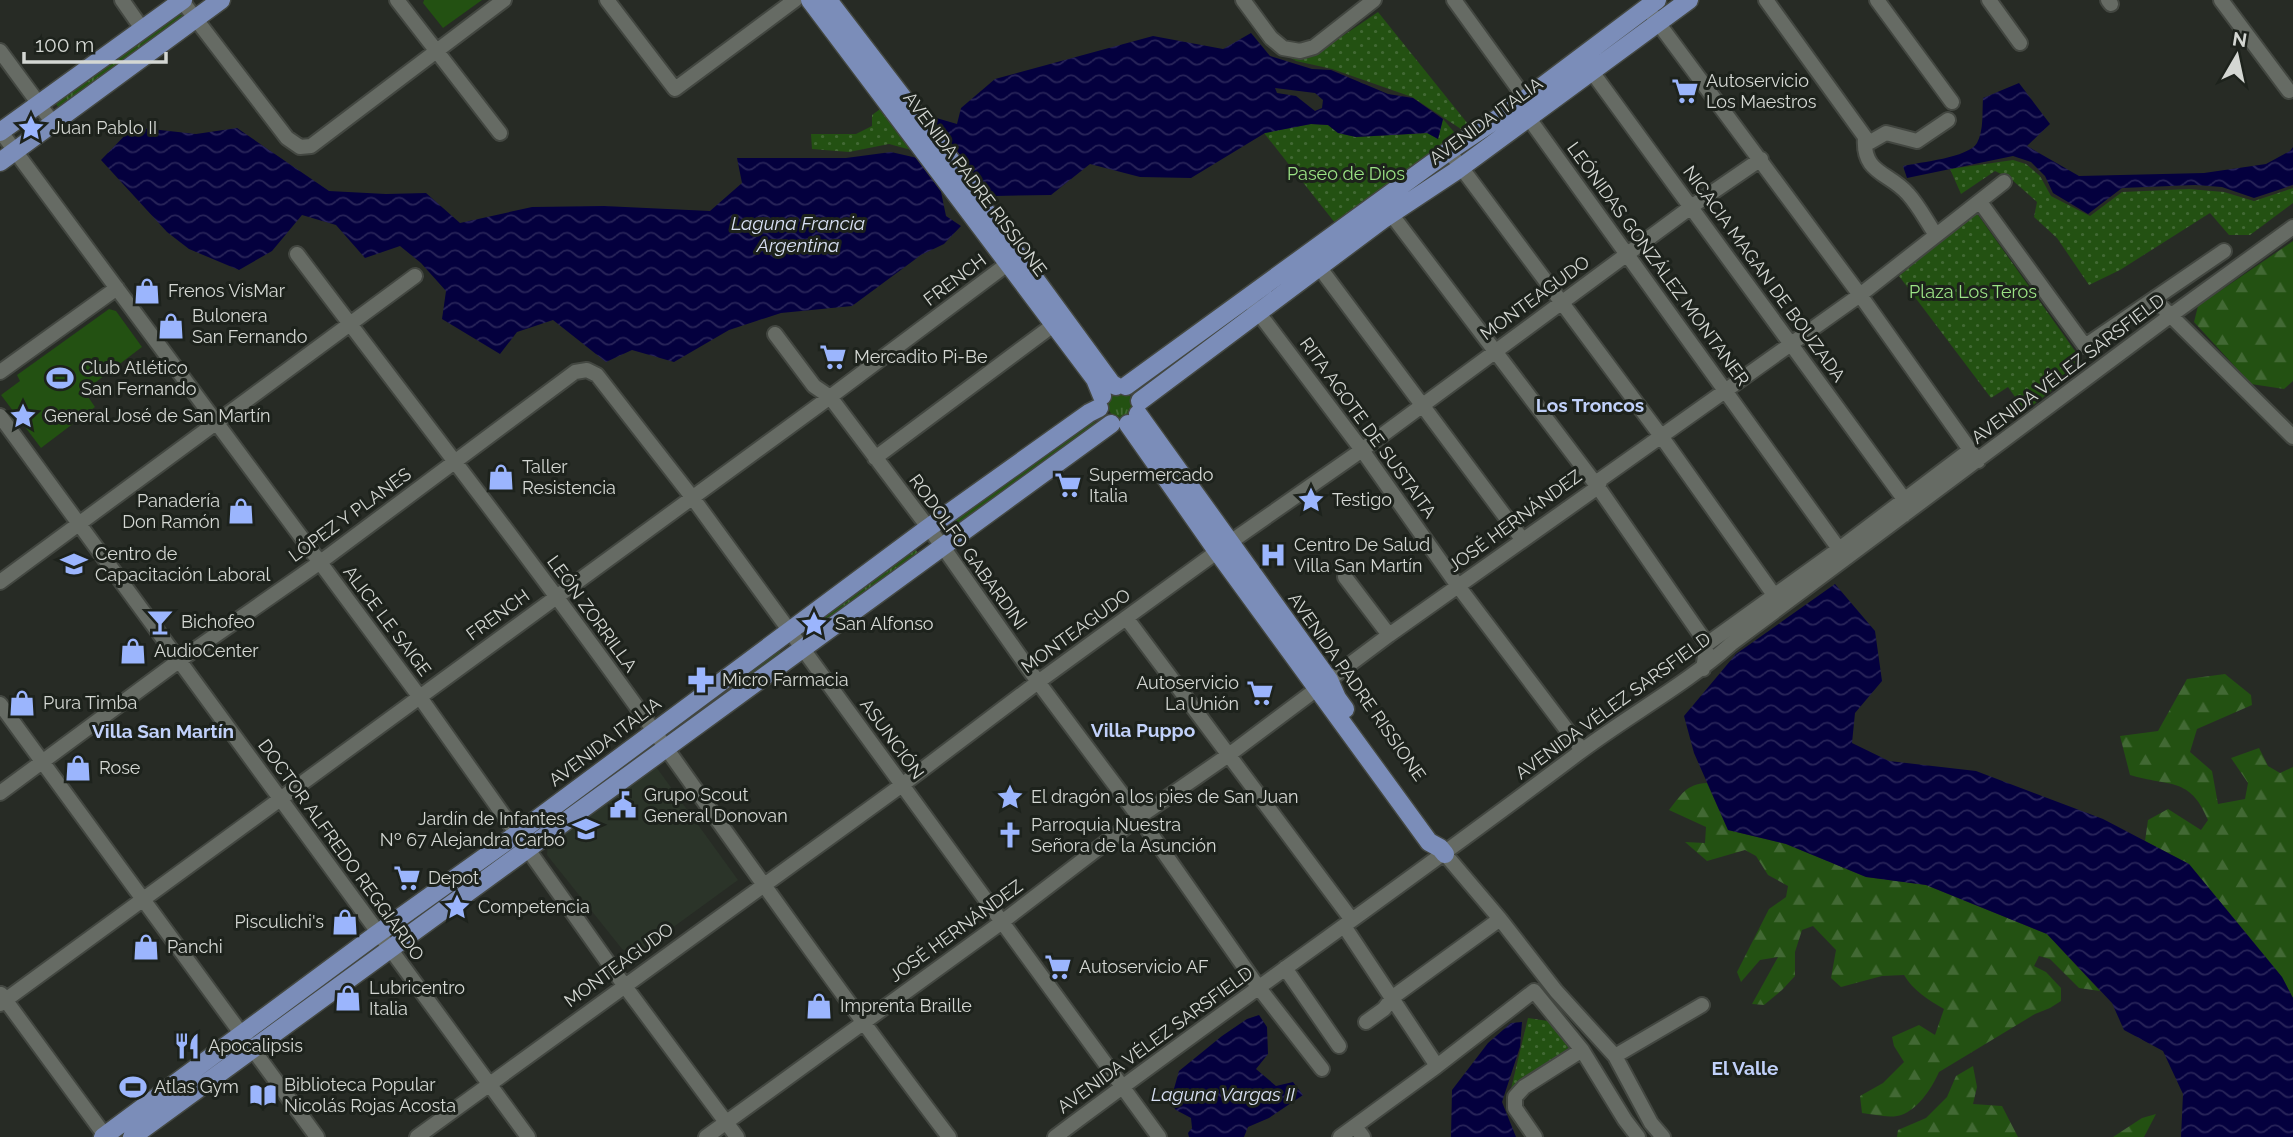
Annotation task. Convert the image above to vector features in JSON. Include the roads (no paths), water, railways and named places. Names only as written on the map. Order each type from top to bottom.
[{"type":"main road","points":[[1,132],[183,0]]},
{"type":"main road","points":[[0,162],[221,0]]},
{"type":"main road","name":"AVENIDA PADRE RISSIONE","points":[[810,0],[936,153]]},
{"type":"main road","name":"AVENIDA PADRE RISSIONE","points":[[828,0],[1059,321],[1095,379],[1111,394]]},
{"type":"main road","name":"AVENIDA ITALIA","points":[[132,1137],[377,934],[517,834],[928,528],[1090,413],[1111,394],[1253,305],[1386,207],[1449,151],[1525,98],[1658,23],[1677,3]]},
{"type":"main road","name":"AVENIDA ITALIA","points":[[1386,207],[1460,168],[1528,117],[1651,4]]},
{"type":"main road","name":"AVENIDA ITALIA","points":[[105,1137],[390,950],[665,747],[1129,416],[1253,305]]},
{"type":"main road","points":[[1134,391],[1129,416],[1103,418],[1111,394],[1134,391]]},
{"type":"main road","name":"AVENIDA PADRE RISSIONE","points":[[1129,416],[1323,685],[1429,842],[1443,851]]},
{"type":"street","points":[[121,0],[143,30]]},
{"type":"street","points":[[183,0],[287,138],[300,147],[311,146],[504,0]]},
{"type":"street","points":[[397,0],[500,134]]},
{"type":"street","points":[[607,0],[675,89],[795,0]]},
{"type":"street","points":[[1243,0],[1270,38],[1283,48],[1300,51],[1314,47],[1374,0]]},
{"type":"street","name":"LEÓNIDAS GONZÁLEZ MONTANER","points":[[1454,0],[1525,98],[1528,117],[1839,549]]},
{"type":"street","points":[[1766,0],[1865,138],[1864,152],[1869,163],[1908,193],[1936,235]]},
{"type":"street","points":[[1877,0],[1952,102]]},
{"type":"street","points":[[1989,0],[2020,43]]},
{"type":"street","points":[[2221,0],[2289,91]]},
{"type":"street","points":[[1651,4],[1658,23],[1761,159],[1974,456]]},
{"type":"street","points":[[0,51],[53,123]]},
{"type":"street","name":"NICACIA MAGAN DE BOUZADA","points":[[1586,64],[1904,499]]},
{"type":"street","points":[[1865,145],[1886,134],[1917,141],[1948,120]]},
{"type":"street","name":"ALICE LE SAIGE","points":[[1,132],[419,696],[624,985],[737,1137]]},
{"type":"street","points":[[1449,151],[1661,436],[1774,595]]},
{"type":"street","name":"MONTEAGUDO","points":[[417,1137],[902,785],[1223,547],[1362,450],[1691,207],[1761,159]]},
{"type":"street","name":"JOSÉ HERNÁNDEZ","points":[[706,1137],[1002,922],[1139,817],[1230,754],[1522,539],[1598,487],[1601,480],[1661,436],[1860,295],[2004,182]]},
{"type":"street","name":"AVENIDA VÉLEZ SARSFIELD","points":[[1980,202],[2085,346],[2224,251]]},
{"type":"street","points":[[1386,207],[1598,487],[1707,644],[1703,669]]},
{"type":"street","name":"AVENIDA VÉLEZ SARSFIELD","points":[[1707,644],[1904,499],[1974,456],[2293,227]]},
{"type":"street","name":"LEÓN ZORRILLA","points":[[297,254],[455,461],[654,730],[862,1023],[949,1137]]},
{"type":"street","name":"FRENCH","points":[[2,999],[692,498],[1013,260]]},
{"type":"street","points":[[1314,260],[1522,539]]},
{"type":"street","points":[[0,582],[351,326],[415,276]]},
{"type":"street","points":[[0,372],[117,288]]},
{"type":"street","points":[[2155,300],[2293,437]]},
{"type":"street","name":"RITA AGOTE DE SUSTAITA","points":[[1253,305],[1362,450],[1458,586],[1583,750]]},
{"type":"street","points":[[875,458],[1059,321]]},
{"type":"street","name":"RODOLFO GABARDINI","points":[[775,334],[814,386],[830,397],[943,547],[1259,988],[1322,1069]]},
{"type":"street","name":"LÓPEZ Y PLANES","points":[[0,793],[180,660],[319,563],[575,372],[587,370]]},
{"type":"street","name":"ASUNCIÓN","points":[[587,370],[597,375],[692,498],[1159,1137]]},
{"type":"street","name":"DOCTOR ALFREDO REGGIARDO","points":[[0,416],[528,1137]]},
{"type":"street","name":"AVENIDA VÉLEZ SARSFIELD","points":[[1055,1137],[1443,851],[1583,750],[1703,669],[1731,644],[1904,515],[1974,456]]},
{"type":"street","points":[[1904,499],[1904,515]]},
{"type":"street","points":[[1345,578],[1389,635]]},
{"type":"street","points":[[1127,618],[1230,754],[1348,923],[1437,1066]]},
{"type":"street","points":[[0,704],[317,1137]]},
{"type":"street","name":"AVENIDA PADRE RISSIONE","points":[[1443,851],[1556,991],[1615,1056],[1651,1123],[1663,1137]]},
{"type":"street","points":[[1366,1022],[1384,1009],[1393,997],[1500,919]]},
{"type":"street","points":[[1286,968],[1339,1045]]},
{"type":"street","points":[[1340,1137],[1359,1131],[1437,1066],[1538,996],[1556,991]]},
{"type":"street","points":[[1538,996],[1581,1050],[1638,1137]]},
{"type":"street","points":[[2,999],[105,1137]]},
{"type":"street","points":[[1615,1056],[1702,1005]]},
{"type":"street","points":[[1535,1137],[1516,1108],[1515,1097],[1524,1087],[1581,1050]]},
{"type":"water","name":"Laguna Francia Argentina","points":[[1251,33],[1270,56],[1312,69],[1331,70],[1388,94],[1413,98],[1443,119],[1438,139],[1427,133],[1356,137],[1338,133],[1328,125],[1311,124],[1265,133],[1191,178],[1140,177],[1090,164],[1051,195],[994,196],[964,170],[940,187],[946,216],[961,226],[944,244],[921,255],[852,306],[781,313],[729,330],[674,362],[632,350],[606,362],[553,320],[517,332],[500,354],[442,319],[446,291],[421,263],[400,246],[365,258],[336,225],[302,215],[272,251],[239,270],[189,249],[167,232],[101,160],[133,127],[196,134],[237,128],[329,191],[426,193],[460,223],[532,207],[604,206],[710,211],[742,183],[737,158],[846,158],[891,152],[926,160],[939,134],[933,117],[957,124],[961,108],[995,79],[1153,36],[1223,49]],"holes":[[[1275,88],[1315,93],[1323,100],[1322,108],[1315,111],[1296,96],[1277,93]]]},
{"type":"water","points":[[2019,83],[2050,124],[2027,146],[2079,176],[2204,173],[2266,164],[2293,147],[2293,185],[2254,198],[2222,187],[2195,185],[2122,188],[2088,214],[2053,193],[2045,176],[2031,162],[2013,156],[1907,178],[1903,166],[1954,156],[1972,148],[1981,133],[1983,98]]},
{"type":"water","points":[[1835,584],[1875,631],[1882,681],[1855,713],[1852,743],[1889,761],[1976,771],[2103,819],[2189,864],[2282,977],[2293,998],[2293,1137],[2181,1137],[2183,1094],[2163,1051],[2124,1030],[2112,1003],[2047,934],[1926,885],[1866,877],[1786,844],[1728,830],[1694,753],[1684,716],[1736,654]]},
{"type":"water","name":"Laguna Vargas II","points":[[1259,1015],[1267,1027],[1268,1054],[1256,1069],[1276,1086],[1293,1082],[1303,1095],[1269,1118],[1248,1127],[1244,1137],[1189,1137],[1191,1118],[1176,1110],[1170,1103],[1179,1071],[1222,1036],[1247,1019]]},
{"type":"water","points":[[1522,1022],[1520,1047],[1502,1102],[1516,1137],[1451,1137],[1452,1090],[1488,1043],[1511,1023]]},
{"type":"place","name":"Autoservicio Los Maestros","points":[[1685,91]]},
{"type":"place","name":"Juan Pablo II","points":[[31,128]]},
{"type":"place","name":"Frenos VisMar","points":[[147,291]]},
{"type":"place","name":"Bulonera San Fernando","points":[[171,326]]},
{"type":"place","name":"Mercadito Pi-Be","points":[[833,357]]},
{"type":"place","name":"Club Atlético San Fernando","points":[[60,378]]},
{"type":"place","name":"General José de San Martín","points":[[23,416]]},
{"type":"place","name":"Taller Resistencia","points":[[501,477]]},
{"type":"place","name":"Supermercado Italia","points":[[1068,485]]},
{"type":"place","name":"Testigo","points":[[1311,500]]},
{"type":"place","name":"Panadería Don Ramón","points":[[241,511]]},
{"type":"place","name":"Centro De Salud Villa San Martín","points":[[1273,555]]},
{"type":"place","name":"Centro de Capacitación Laboral","points":[[74,564]]},
{"type":"place","name":"Bichofeo","points":[[160,622]]},
{"type":"place","name":"San Alfonso","points":[[814,624]]},
{"type":"place","name":"AudioCenter","points":[[133,651]]},
{"type":"place","name":"Micro Farmacia","points":[[701,680]]},
{"type":"place","name":"Autoservicio La Unión","points":[[1260,693]]},
{"type":"place","name":"Pura Timba","points":[[22,703]]},
{"type":"place","name":"Rose","points":[[78,768]]},
{"type":"place","name":"El dragón a los pies de San Juan","points":[[1010,797]]},
{"type":"place","name":"Grupo Scout General Donovan","points":[[623,805]]},
{"type":"place","name":"Jardín de Infantes Nº 67 Alejandra Carbó","points":[[586,829]]},
{"type":"place","name":"Parroquia Nuestra Señora de la Asunción","points":[[1010,835]]},
{"type":"place","name":"Depot","points":[[407,878]]},
{"type":"place","name":"Competencia","points":[[457,907]]},
{"type":"place","name":"Pisculichi's","points":[[345,922]]},
{"type":"place","name":"Panchi","points":[[146,947]]},
{"type":"place","name":"Autoservicio AF","points":[[1058,967]]},
{"type":"place","name":"Lubricentro Italia","points":[[348,998]]},
{"type":"place","name":"Imprenta Braille","points":[[819,1006]]},
{"type":"place","name":"Apocalipsis","points":[[187,1046]]},
{"type":"place","name":"Atlas Gym","points":[[133,1087]]},
{"type":"place","name":"Biblioteca Popular Nicolás Rojas Acosta","points":[[263,1095]]},
{"type":"district","name":"Los Troncos","points":[[1590,405]]},
{"type":"district","name":"Villa Puppo","points":[[1143,730]]},
{"type":"district","name":"Villa San Martín","points":[[163,731]]},
{"type":"district","name":"El Valle","points":[[1745,1068]]},
{"type":"park label","name":"Paseo de Dios","points":[[1346,174]]},
{"type":"park label","name":"Plaza Los Teros","points":[[1973,292]]}]
